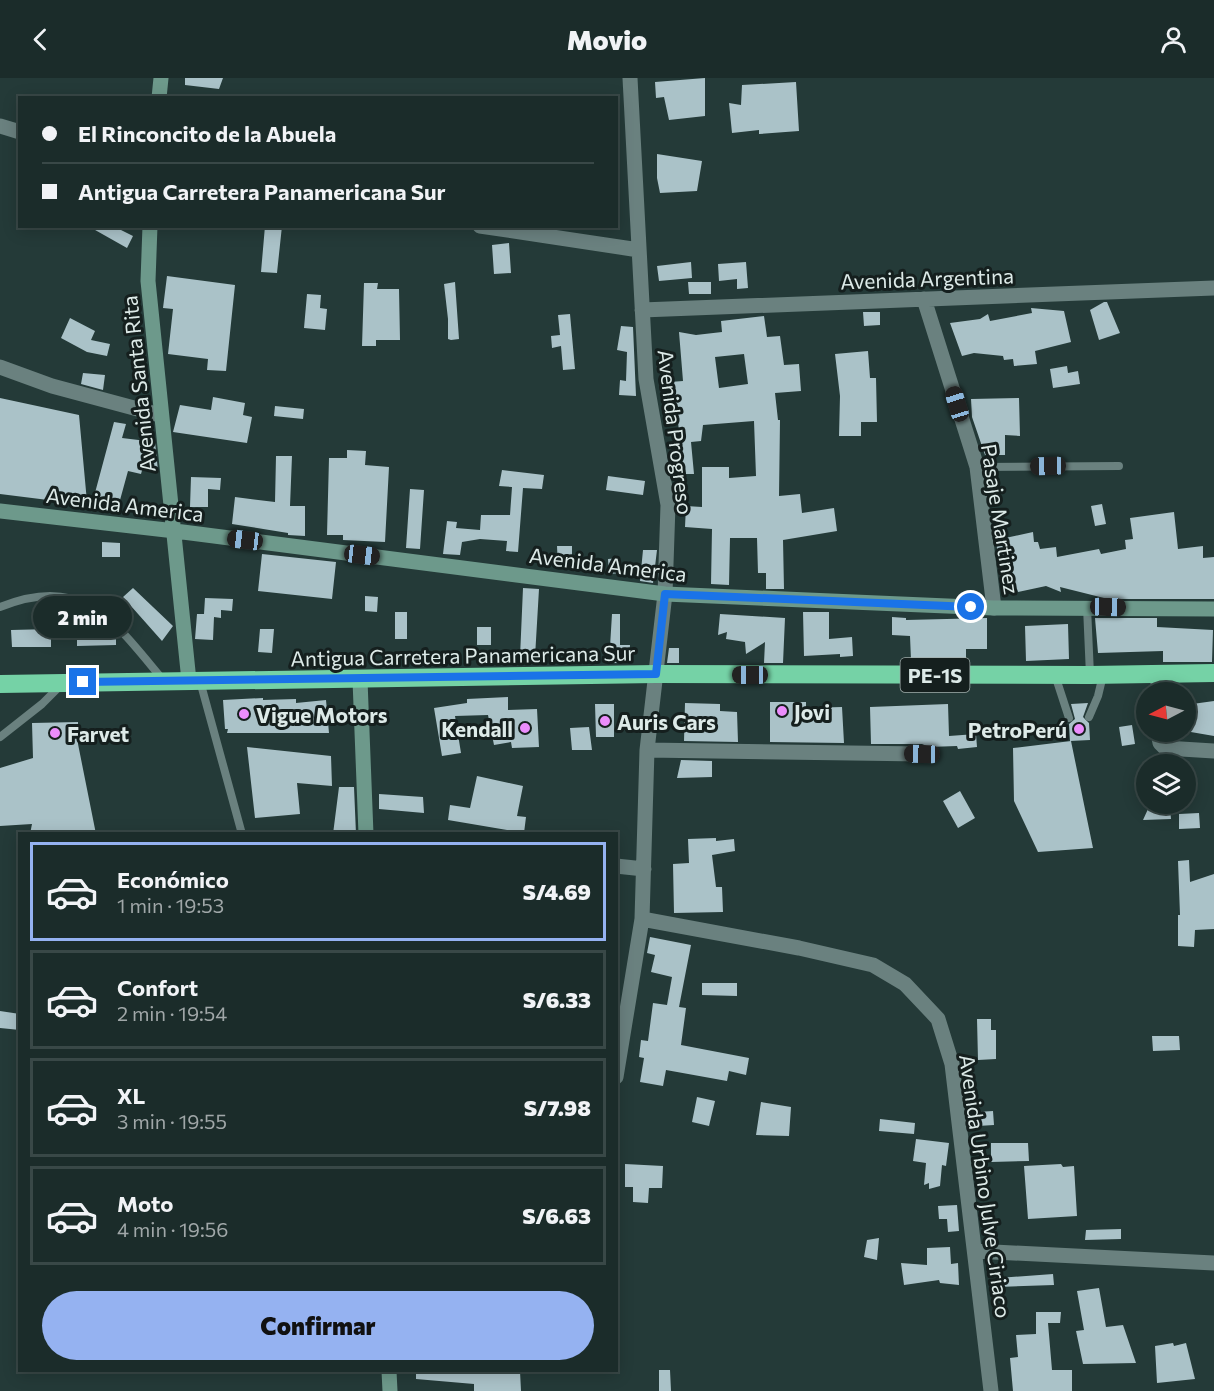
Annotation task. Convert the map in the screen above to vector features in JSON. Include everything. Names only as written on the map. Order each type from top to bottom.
[{"type":"highway","name":"Antigua Carretera Panamericana Sur","points":[[0,684],[656,674],[1214,673]]},
{"type":"street","points":[[159,96],[161,78]]},
{"type":"street","name":"Avenida Progreso","points":[[618,1056],[623,1002],[642,919],[647,750],[665,594],[668,505],[646,379],[630,78]]},
{"type":"street","points":[[0,126],[18,131]]},
{"type":"street","name":"Avenida Santa Rita","points":[[150,228],[148,281],[160,415],[194,681]]},
{"type":"street","points":[[493,228],[639,250]]},
{"type":"street","name":"Avenida Argentina","points":[[642,310],[1214,288]]},
{"type":"street","name":"Pasaje Martinez","points":[[924,299],[977,467],[994,608]]},
{"type":"street","points":[[0,368],[52,386],[160,415]]},
{"type":"street","name":"Avenida America","points":[[0,511],[175,531],[665,594],[994,608],[1214,609]]},
{"type":"street","points":[[1158,674],[1158,682]]},
{"type":"street","points":[[360,680],[366,832]]},
{"type":"street","points":[[1160,742],[1165,747],[1214,751]]},
{"type":"street","points":[[647,750],[922,754]]},
{"type":"street","points":[[618,866],[644,869]]},
{"type":"street","name":"Avenida Urbino Julve Ciriaco","points":[[642,919],[799,948],[873,965],[905,984],[938,1019],[952,1064],[991,1391]]},
{"type":"street","points":[[975,1251],[1214,1263]]},
{"type":"street","points":[[389,1372],[390,1391]]},
{"type":"lane","points":[[977,467],[1119,466]]},
{"type":"lane","points":[[0,607],[17,600],[53,596],[85,601],[110,618],[164,681]]},
{"type":"lane","points":[[1087,607],[1098,696],[1089,717]]},
{"type":"lane","points":[[1055,675],[1069,718]]},
{"type":"lane","points":[[194,681],[241,832]]},
{"type":"lane","points":[[0,737],[42,704],[63,682]]},
{"type":"building","points":[[185,78],[223,78],[219,89],[185,85]]},
{"type":"building","points":[[705,78],[705,116],[669,120],[664,97],[656,98],[655,82]]},
{"type":"building","points":[[796,82],[799,131],[759,134],[759,130],[732,133],[729,103],[741,105],[742,85]]},
{"type":"building","points":[[657,154],[702,161],[697,191],[660,193],[657,178]]},
{"type":"building","points":[[92,228],[117,228],[133,236],[127,248]]},
{"type":"building","points":[[265,228],[282,228],[277,273],[261,272]]},
{"type":"building","points":[[509,243],[511,273],[494,274],[492,245]]},
{"type":"building","points":[[691,262],[692,278],[659,281],[657,266]]},
{"type":"building","points":[[746,262],[748,288],[737,289],[737,279],[719,281],[718,264]]},
{"type":"building","points":[[167,276],[235,285],[226,371],[207,370],[208,359],[168,354],[173,309],[163,308]]},
{"type":"building","points":[[455,282],[459,339],[451,340],[448,339],[444,284]]},
{"type":"building","points":[[688,282],[711,282],[711,294],[689,294]]},
{"type":"building","points":[[364,283],[378,283],[377,289],[399,289],[400,340],[376,340],[376,346],[362,346]]},
{"type":"building","points":[[307,294],[321,295],[320,308],[327,309],[325,330],[304,328]]},
{"type":"building","points":[[1107,302],[1120,333],[1099,340],[1090,310]]},
{"type":"building","points":[[1031,308],[1064,311],[1071,342],[1035,351],[1037,364],[1014,366],[1013,359],[1004,360],[1003,356],[974,353],[962,356],[950,323],[980,319],[988,314],[990,321],[1032,313]]},
{"type":"building","points":[[863,312],[880,312],[880,325],[864,326]]},
{"type":"building","points":[[570,314],[575,369],[563,370],[561,346],[552,348],[551,336],[560,335],[558,315]]},
{"type":"building","points":[[764,316],[767,337],[780,336],[784,365],[799,364],[801,391],[775,393],[778,420],[780,420],[779,496],[800,494],[802,513],[834,508],[837,531],[783,540],[784,589],[766,589],[766,573],[758,573],[757,538],[730,538],[729,585],[711,584],[712,529],[685,527],[686,506],[702,507],[702,467],[729,467],[729,478],[756,476],[754,421],[703,425],[701,441],[691,442],[694,474],[683,474],[677,411],[672,411],[670,382],[683,381],[679,332],[696,335],[722,332],[721,321]],"holes":[[[744,354],[748,384],[719,388],[715,357]]]},
{"type":"building","points":[[70,318],[95,331],[91,340],[110,344],[107,356],[87,352],[61,338]]},
{"type":"building","points":[[621,326],[633,327],[636,396],[619,395],[620,380],[626,381],[627,352],[617,350]]},
{"type":"building","points":[[868,351],[870,378],[876,378],[877,422],[861,422],[861,436],[839,436],[840,396],[835,354]]},
{"type":"building","points":[[1067,366],[1068,373],[1078,371],[1080,384],[1053,388],[1050,369]]},
{"type":"building","points":[[83,373],[105,375],[103,390],[81,384]]},
{"type":"building","points":[[213,397],[245,403],[243,415],[252,417],[247,443],[173,432],[180,405],[211,410]]},
{"type":"building","points":[[0,398],[79,415],[87,502],[80,500],[80,504],[0,494]]},
{"type":"building","points":[[1019,398],[1020,436],[1005,435],[1005,455],[985,455],[972,417],[971,399]]},
{"type":"building","points":[[275,406],[304,409],[303,419],[274,416]]},
{"type":"building","points":[[114,422],[126,424],[122,438],[155,442],[158,471],[143,467],[141,474],[128,471],[117,511],[92,504]]},
{"type":"building","points":[[347,450],[366,451],[365,465],[389,467],[385,542],[343,540],[343,535],[327,535],[329,458],[347,458]]},
{"type":"building","points":[[276,456],[292,456],[290,506],[305,506],[305,536],[232,524],[235,497],[275,502]]},
{"type":"building","points":[[502,470],[544,475],[542,489],[523,488],[518,552],[506,551],[507,541],[480,539],[462,542],[460,555],[443,554],[447,521],[457,522],[456,528],[480,530],[481,515],[510,515],[512,487],[499,486]]},
{"type":"building","points":[[608,476],[645,481],[643,495],[606,490]]},
{"type":"building","points":[[191,477],[221,478],[220,490],[208,489],[208,507],[190,507]]},
{"type":"building","points":[[410,489],[424,490],[420,549],[406,548]]},
{"type":"building","points":[[1102,504],[1106,524],[1095,526],[1091,506]]},
{"type":"building","points":[[1174,512],[1178,549],[1203,546],[1203,558],[1214,557],[1214,599],[1108,599],[1060,587],[1061,592],[1046,586],[1018,592],[1017,589],[1002,592],[996,540],[1033,532],[1034,542],[1038,542],[1040,549],[1056,547],[1057,557],[1099,549],[1101,554],[1126,549],[1125,540],[1133,539],[1130,518]]},
{"type":"building","points":[[102,542],[120,543],[120,557],[102,557]]},
{"type":"building","points":[[557,546],[572,546],[572,567],[558,567]]},
{"type":"building","points":[[643,550],[657,550],[653,583],[640,581]]},
{"type":"building","points":[[262,554],[336,562],[332,599],[258,591]]},
{"type":"building","points":[[620,558],[620,573],[609,574],[608,559]]},
{"type":"building","points":[[133,588],[173,626],[162,641],[123,597]]},
{"type":"building","points":[[523,588],[539,589],[535,657],[520,657]]},
{"type":"building","points":[[365,596],[378,597],[377,612],[365,611]]},
{"type":"building","points":[[205,598],[233,599],[232,611],[221,610],[221,618],[214,617],[213,640],[195,639],[197,614],[204,614]]},
{"type":"building","points":[[76,607],[80,609],[81,623],[45,624],[44,608]]},
{"type":"building","points":[[395,612],[407,612],[407,639],[395,639]]},
{"type":"building","points":[[803,612],[829,612],[829,639],[852,637],[853,656],[840,657],[840,654],[804,656]]},
{"type":"building","points":[[612,614],[620,614],[620,645],[630,645],[629,663],[609,663]]},
{"type":"building","points":[[720,614],[785,618],[783,663],[764,663],[765,642],[746,654],[745,642],[726,639],[727,632],[718,635]]},
{"type":"building","points":[[892,617],[906,618],[906,620],[987,618],[987,649],[966,649],[966,658],[911,660],[910,636],[892,635]]},
{"type":"building","points":[[1095,618],[1157,618],[1157,627],[1213,630],[1212,662],[1163,662],[1163,651],[1098,653]]},
{"type":"building","points":[[1068,624],[1069,659],[1026,661],[1025,626]]},
{"type":"building","points":[[477,627],[491,627],[491,645],[477,645]]},
{"type":"building","points":[[51,629],[51,647],[12,647],[11,630]]},
{"type":"building","points":[[110,629],[116,635],[116,645],[77,646],[77,630]]},
{"type":"building","points":[[260,629],[274,629],[272,653],[258,652]]},
{"type":"building","points":[[669,648],[679,648],[679,663],[667,663]]},
{"type":"building","points":[[508,697],[508,710],[537,709],[539,747],[512,748],[511,742],[494,745],[488,715],[455,716],[461,753],[442,756],[434,708],[467,703],[467,699]]},
{"type":"building","points":[[263,698],[263,700],[296,699],[296,703],[326,700],[329,733],[227,733],[223,700]]},
{"type":"building","points":[[1214,701],[1214,736],[1196,733],[1196,703]]},
{"type":"building","points":[[770,702],[806,702],[806,708],[842,707],[844,743],[770,742]]},
{"type":"building","points":[[685,703],[720,704],[720,711],[737,712],[738,742],[684,741]]},
{"type":"building","name":"PetroPerú","points":[[1088,703],[1083,717],[1089,723],[1090,740],[1070,741],[1069,724],[1075,719],[1071,704]]},
{"type":"building","name":"Auris Cars","points":[[595,704],[614,704],[614,737],[596,737]]},
{"type":"building","points":[[948,704],[949,736],[976,734],[977,747],[958,749],[957,746],[871,744],[870,707]]},
{"type":"building","points":[[78,722],[78,744],[96,832],[30,832],[32,824],[0,826],[0,768],[33,758],[32,723]]},
{"type":"building","points":[[1132,725],[1135,744],[1122,746],[1119,727]]},
{"type":"building","points":[[589,727],[592,750],[572,750],[570,728]]},
{"type":"building","points":[[1071,741],[1093,848],[1038,852],[1014,801],[1013,748]]},
{"type":"building","points":[[247,747],[331,756],[332,786],[297,783],[300,814],[255,818]]},
{"type":"building","points":[[681,760],[712,761],[712,777],[677,778]]},
{"type":"building","points":[[477,776],[523,786],[517,816],[526,817],[524,832],[448,820],[450,805],[470,808]]},
{"type":"building","points":[[339,787],[354,787],[356,832],[333,832]]},
{"type":"building","points":[[960,791],[975,818],[958,828],[943,801]]},
{"type":"building","points":[[379,794],[423,797],[424,813],[379,809]]},
{"type":"building","points":[[1199,813],[1200,828],[1179,829],[1179,814]]},
{"type":"building","points":[[1146,814],[1171,814],[1171,819],[1143,820]]},
{"type":"building","points":[[716,838],[716,841],[734,839],[735,851],[712,855],[716,887],[722,887],[723,912],[674,913],[673,864],[689,863],[688,839]]},
{"type":"building","points":[[1189,860],[1190,882],[1214,874],[1214,929],[1195,930],[1194,947],[1178,946],[1178,915],[1180,915],[1178,861]]},
{"type":"building","points":[[650,937],[691,945],[679,1007],[686,1008],[681,1045],[749,1058],[746,1075],[729,1071],[727,1081],[666,1070],[663,1086],[640,1082],[644,1058],[639,1057],[641,1040],[648,1041],[653,1003],[667,1005],[672,977],[651,972],[655,955],[647,953]]},
{"type":"building","points":[[702,983],[737,983],[737,996],[702,995]]},
{"type":"building","points":[[0,1011],[18,1014],[18,1030],[0,1028]]},
{"type":"building","points":[[977,1019],[991,1019],[991,1030],[996,1030],[996,1059],[978,1060]]},
{"type":"building","points":[[1152,1036],[1179,1036],[1180,1050],[1153,1051]]},
{"type":"building","points":[[697,1097],[715,1101],[709,1126],[692,1122]]},
{"type":"building","points":[[761,1102],[791,1107],[789,1136],[756,1135]]},
{"type":"building","points":[[993,1111],[994,1125],[978,1126],[977,1112]]},
{"type":"building","points":[[880,1119],[915,1123],[914,1134],[879,1131]]},
{"type":"building","points":[[916,1139],[949,1143],[946,1166],[942,1165],[940,1186],[929,1189],[929,1183],[924,1185],[926,1163],[913,1161]]},
{"type":"building","points":[[991,1143],[1028,1143],[1029,1161],[991,1162]]},
{"type":"building","points":[[625,1164],[663,1166],[662,1188],[649,1188],[648,1203],[633,1202],[633,1187],[625,1187]]},
{"type":"building","points":[[1061,1164],[1063,1167],[1074,1166],[1077,1216],[1028,1219],[1024,1166]]},
{"type":"building","points":[[957,1205],[959,1231],[948,1232],[947,1219],[939,1219],[938,1206]]},
{"type":"building","points":[[1121,1229],[1121,1239],[1085,1240],[1086,1230]]},
{"type":"building","points":[[879,1238],[877,1260],[864,1257],[867,1240]]},
{"type":"building","points":[[950,1247],[951,1264],[958,1263],[959,1285],[940,1283],[939,1280],[904,1285],[901,1263],[927,1265],[927,1248]]},
{"type":"building","points":[[1053,1274],[1054,1285],[998,1287],[998,1278]]},
{"type":"building","points":[[1099,1288],[1106,1327],[1123,1325],[1136,1363],[1083,1364],[1076,1331],[1084,1330],[1077,1291]]},
{"type":"building","points":[[1036,1312],[1061,1312],[1060,1323],[1048,1323],[1052,1370],[1072,1370],[1072,1391],[1013,1391],[1010,1358],[1018,1357],[1016,1335],[1036,1334]]},
{"type":"building","points":[[1173,1343],[1174,1346],[1186,1343],[1195,1379],[1157,1383],[1155,1346]]},
{"type":"building","points":[[659,1370],[670,1370],[671,1391],[659,1391]]},
{"type":"building","points":[[416,1372],[520,1372],[521,1391],[474,1391],[474,1384],[416,1379]]},
{"type":"place","name":"Jovi","points":[[782,711]]},
{"type":"place","name":"Vigue Motors","points":[[244,714]]},
{"type":"place","name":"Auris Cars","points":[[605,721]]},
{"type":"place","name":"Kendall","points":[[525,728]]},
{"type":"place","name":"PetroPerú","points":[[1079,729]]},
{"type":"place","name":"Farvet","points":[[55,733]]},
{"type":"route","points":[[83,682],[360,680],[656,674],[665,594],[971,607]]}]
